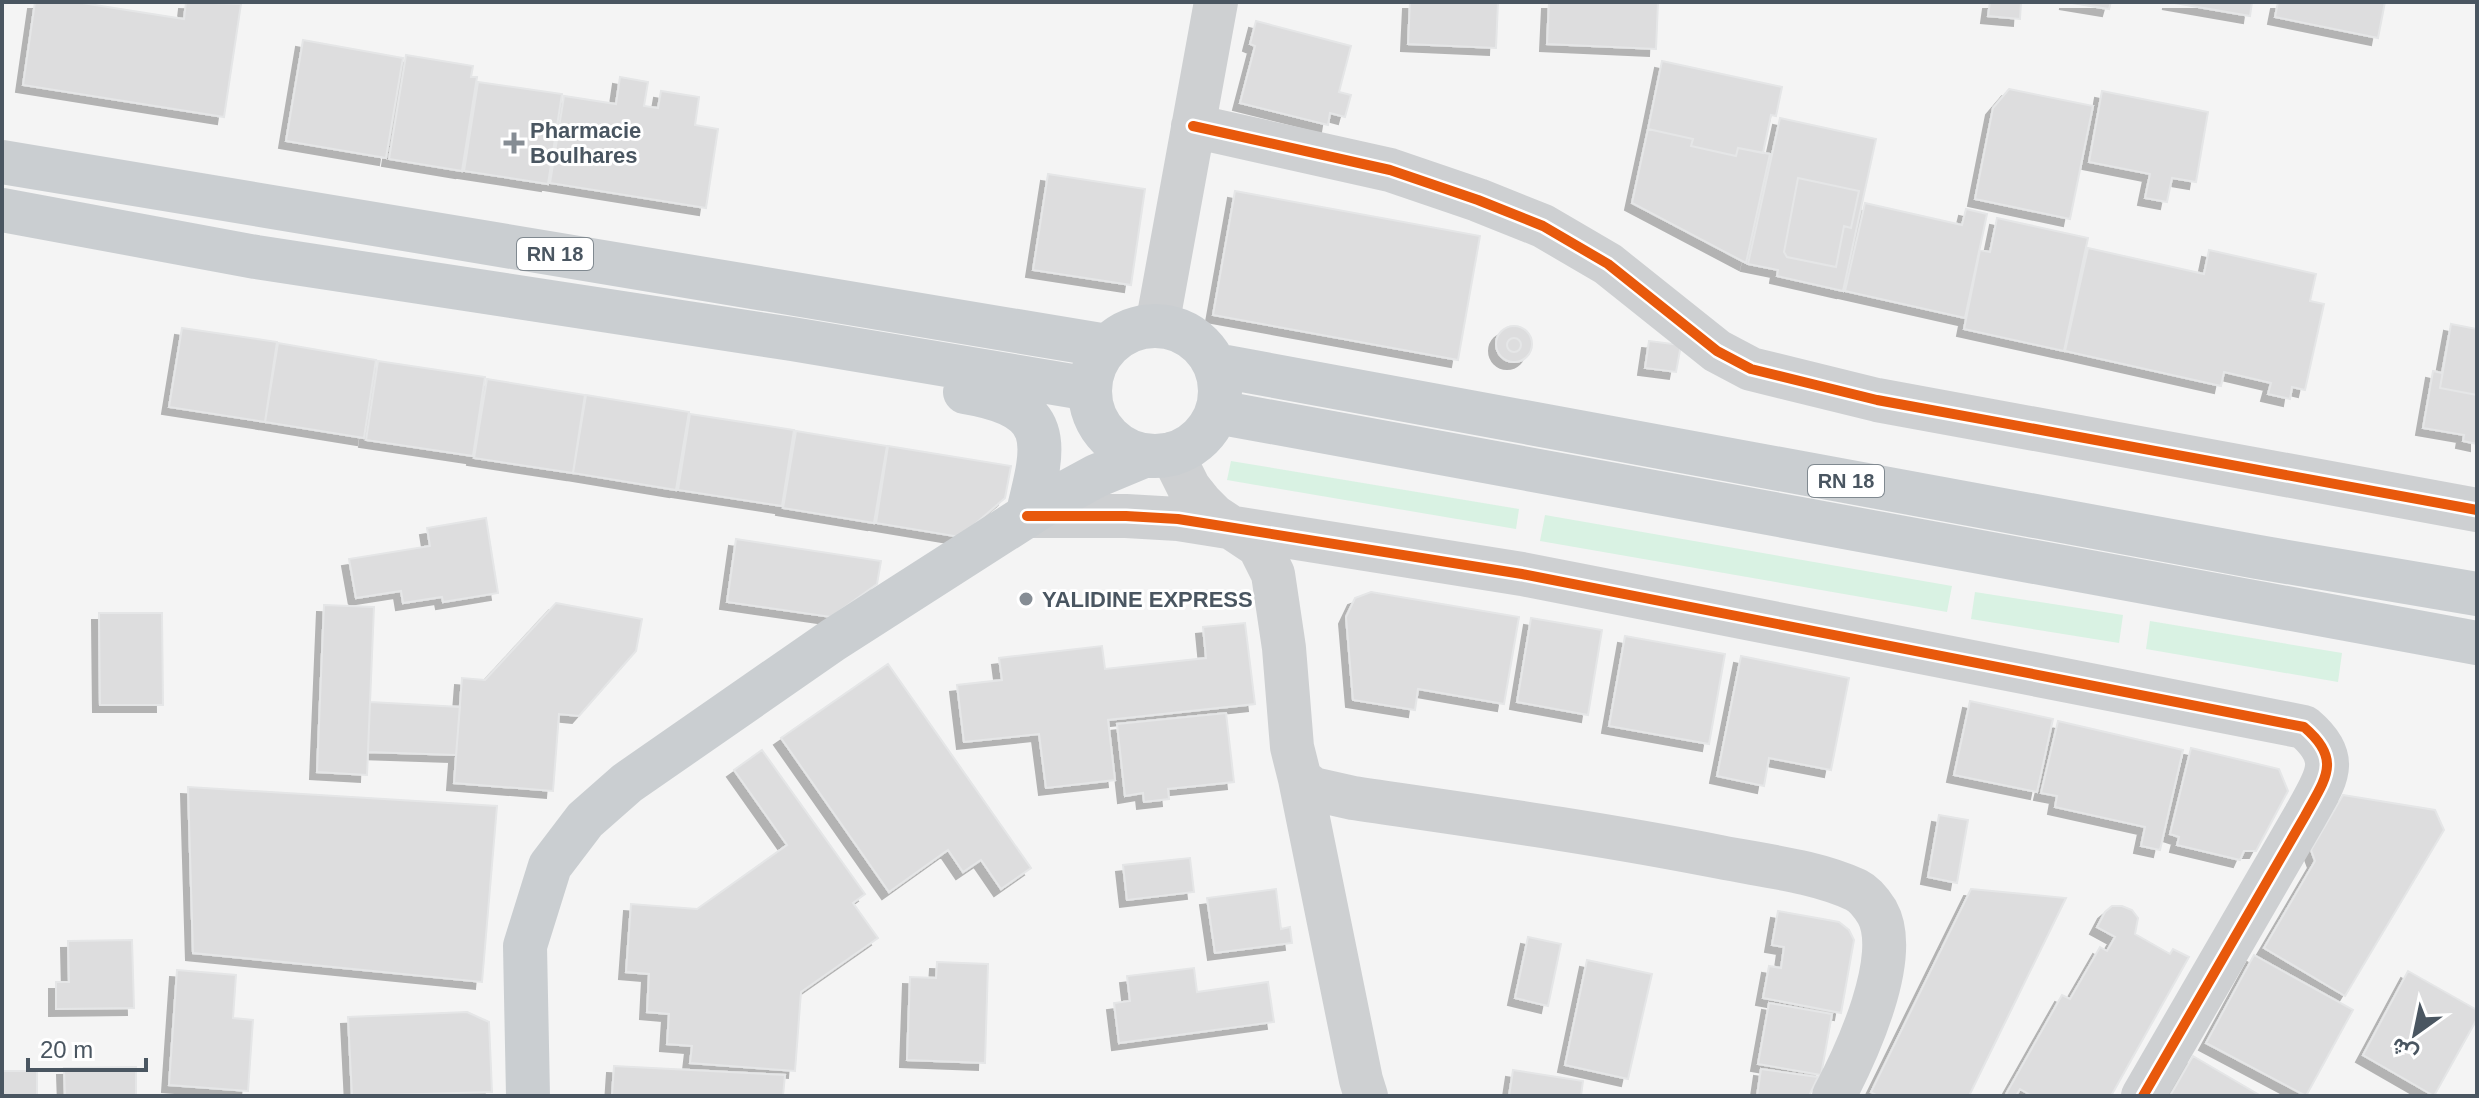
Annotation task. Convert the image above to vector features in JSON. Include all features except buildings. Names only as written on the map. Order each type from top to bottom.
[{"type":"main road","name":"RN 18","points":[[2,162],[1107,346]]},
{"type":"main road","name":"RN 18","points":[[2,210],[256,257],[792,339],[1092,402]]},
{"type":"main road","points":[[528,1096],[525,946],[550,866],[585,820],[627,783],[731,709],[1039,508],[1096,476],[1200,439],[1217,412],[1220,396],[1215,365],[1192,337],[1176,329],[1157,326],[1130,331],[1107,346],[1098,358],[1092,402],[1076,460],[1039,508]]},
{"type":"main road","points":[[792,339],[872,374],[992,396],[1017,406],[1037,430],[1041,446],[1039,508]]},
{"type":"main road","name":"RN 18","points":[[1215,365],[2258,557],[2477,594]]},
{"type":"main road","points":[[1092,402],[1106,435],[1118,445],[1158,455]]},
{"type":"main road","name":"RN 18","points":[[1217,412],[2477,643]]},
{"type":"street","points":[[1157,326],[1216,2]]},
{"type":"street","points":[[1193,126],[1390,170],[1543,226],[1608,264],[1717,351],[1751,369],[1877,400],[2477,510]]},
{"type":"street","points":[[1158,455],[1201,503],[1259,546],[1273,574],[1284,648],[1292,747],[1366,1096]]},
{"type":"street","points":[[1039,508],[1178,519],[1522,574],[2304,727],[2324,746],[2328,755],[2327,771],[2305,816],[2143,1096]]},
{"type":"street","points":[[1300,779],[1313,789],[1353,798],[1640,841],[1818,877],[1860,892],[1876,910],[1884,928],[1884,959],[1869,1014],[1834,1096]]},
{"type":"green space","points":[[1231,461],[1519,509],[1516,529],[1227,480]]},
{"type":"green space","points":[[1545,515],[1952,586],[1947,612],[1540,541]]},
{"type":"green space","points":[[1975,592],[2123,615],[2119,643],[1971,619]]},
{"type":"green space","points":[[2150,621],[2342,653],[2338,682],[2146,649]]},
{"type":"cycle path","points":[[1193,126],[1390,170],[1543,226],[1608,264],[1717,351],[1751,369],[1877,400],[2477,510]]},
{"type":"cycle path","points":[[1027,516],[1178,519],[1522,574],[2304,727],[2316,739],[2327,760],[2324,780],[2143,1096]]},
{"type":"place","name":"Pharmacie Boulhares","points":[[514,143]]},
{"type":"place","name":"YALIDINE EXPRESS","points":[[1026,599]]}]
